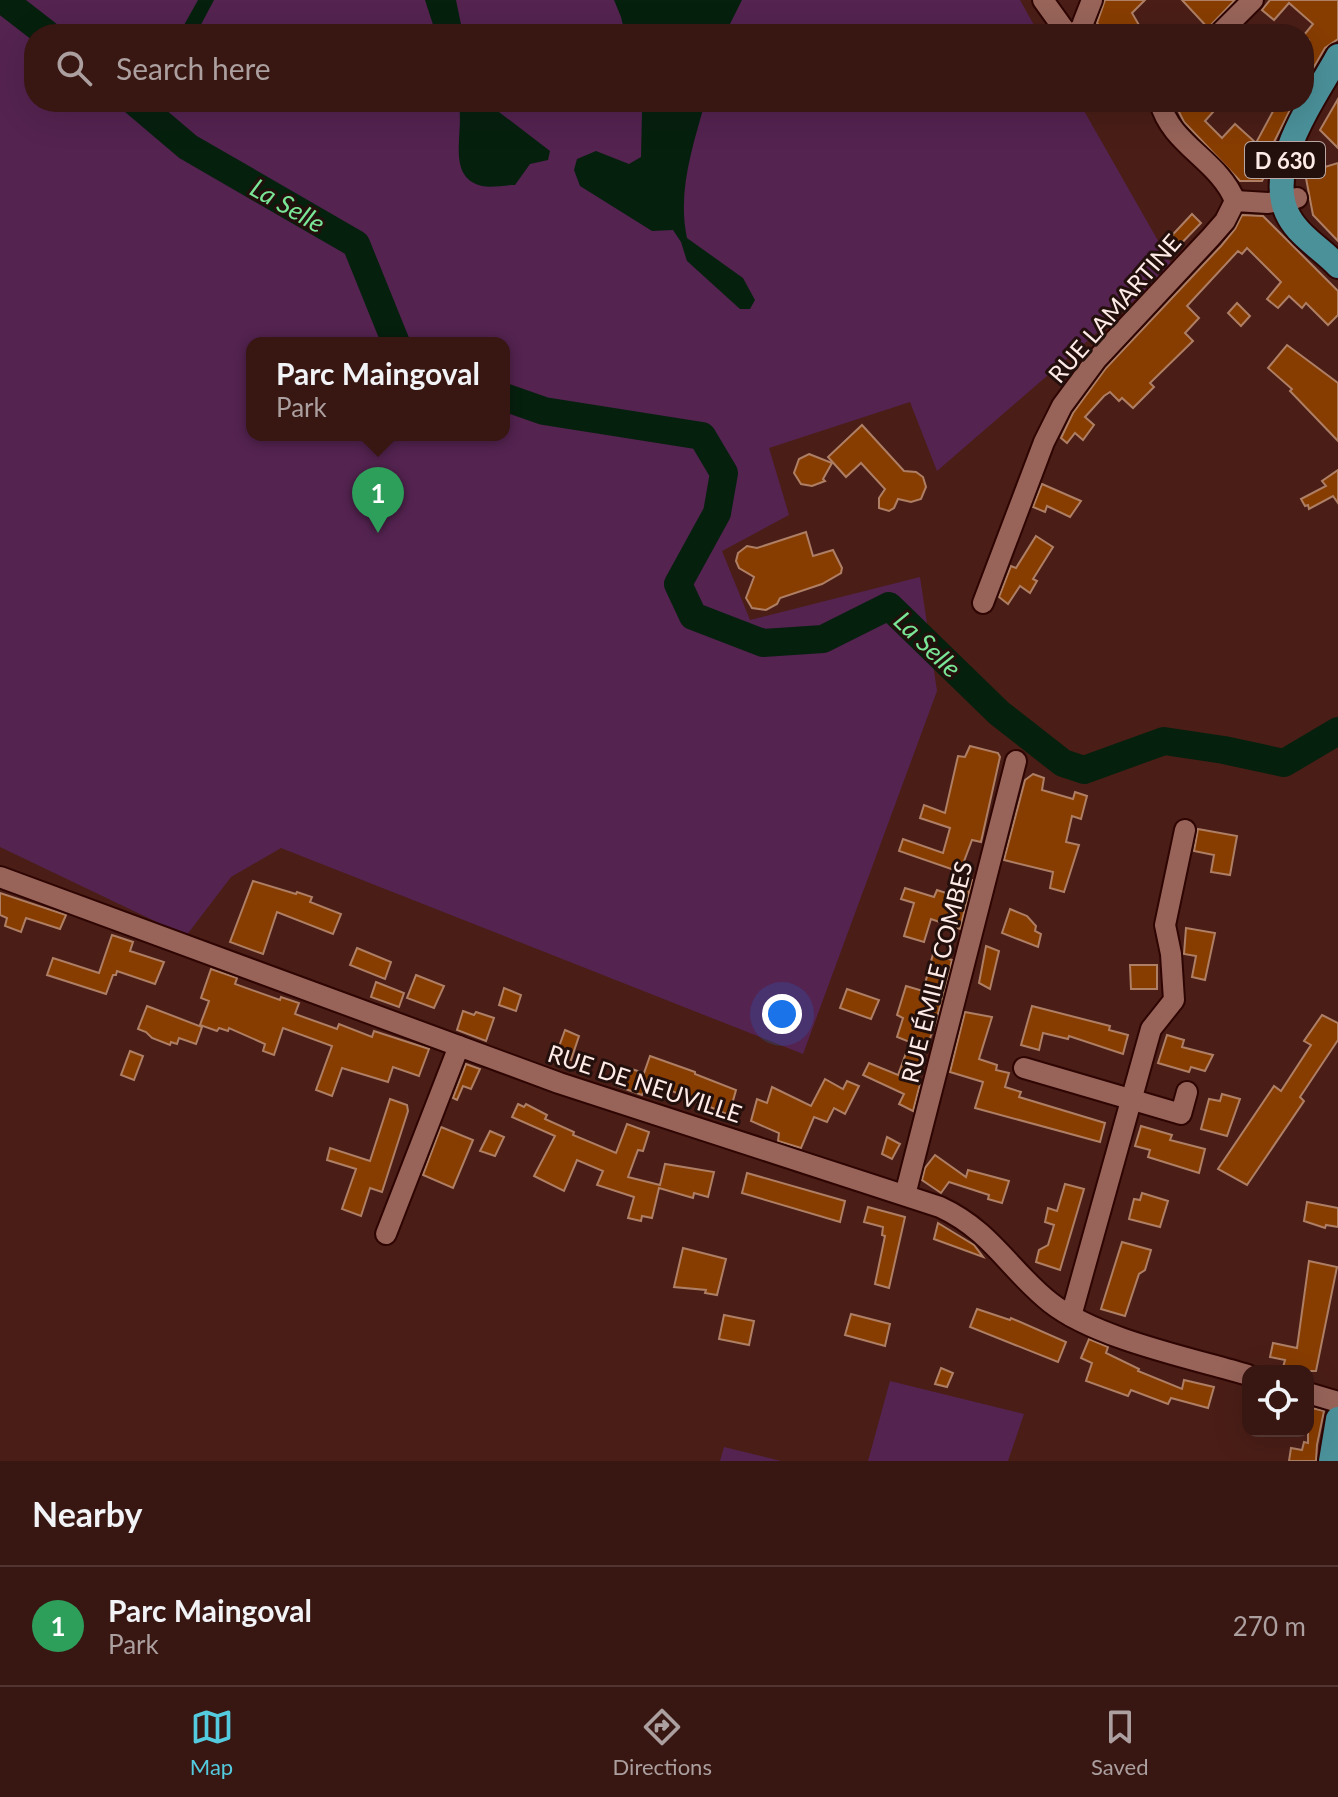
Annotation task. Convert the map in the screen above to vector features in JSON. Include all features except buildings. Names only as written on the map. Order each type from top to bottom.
[{"type":"main road","name":"D 630","points":[[1314,103],[1338,56]]},
{"type":"main road","name":"D 630","points":[[1334,262],[1293,224],[1290,200],[1298,155],[1338,79]]},
{"type":"main road","name":"D 630","points":[[1290,200],[1281,182],[1288,153],[1309,112]]},
{"type":"main road","points":[[1331,1461],[1338,1419]]},
{"type":"street","points":[[1043,0],[1060,24]]},
{"type":"street","points":[[1083,24],[1092,0]]},
{"type":"street","points":[[1229,24],[1253,0]]},
{"type":"street","points":[[1162,112],[1169,124],[1224,181],[1235,201],[1253,204],[1290,200]]},
{"type":"street","name":"RUE LAMARTINE","points":[[983,603],[1044,442],[1062,406],[1096,360],[1219,228],[1235,201]]},
{"type":"street","name":"RUE ÉMILE COMBES","points":[[905,1195],[1016,761]]},
{"type":"street","points":[[1071,1316],[1151,1029],[1174,1000],[1166,919],[1185,830]]},
{"type":"street","name":"RUE DE NEUVILLE","points":[[0,877],[559,1083],[940,1207],[971,1224],[1044,1297],[1071,1316],[1118,1335],[1242,1373]]},
{"type":"street","points":[[386,1234],[459,1046]]},
{"type":"street","points":[[1024,1068],[1181,1114],[1187,1092]]},
{"type":"street","points":[[1314,1395],[1338,1402]]},
{"type":"shaded area","points":[[0,0],[1020,0],[1033,24],[24,24],[24,112],[1085,112],[1173,267],[937,471],[910,402],[769,448],[789,515],[722,551],[750,620],[920,577],[937,691],[803,1054],[281,848],[231,877],[186,936],[0,847]]},
{"type":"shaded area","points":[[198,0],[214,0],[201,24],[185,24]]},
{"type":"shaded area","points":[[425,0],[456,0],[461,24],[433,24]]},
{"type":"shaded area","points":[[614,0],[742,0],[730,24],[623,24]]},
{"type":"shaded area","points":[[499,112],[550,151],[548,160],[530,164],[515,185],[486,187],[470,181],[460,163],[460,113]]},
{"type":"shaded area","points":[[642,112],[702,112],[685,186],[687,238],[743,278],[755,300],[750,309],[740,309],[687,261],[673,230],[652,231],[580,186],[574,170],[577,159],[596,151],[629,164],[641,157]]},
{"type":"shaded area","points":[[890,1381],[1024,1414],[1008,1461],[868,1461]]},
{"type":"shaded area","points":[[724,1447],[781,1461],[720,1461]]},
{"type":"waterway","name":"La Selle","points":[[3,0],[34,24]]},
{"type":"waterway","name":"La Selle","points":[[147,112],[188,147],[356,244],[394,337]]},
{"type":"waterway","name":"La Selle","points":[[510,399],[544,411],[702,436],[724,473],[717,513],[678,584],[693,616],[763,643],[823,639],[889,606],[999,713],[1063,763],[1084,770],[1164,741],[1284,763],[1338,731]]},
{"type":"place","name":"Parc Maingoval","points":[[378,533]]}]
